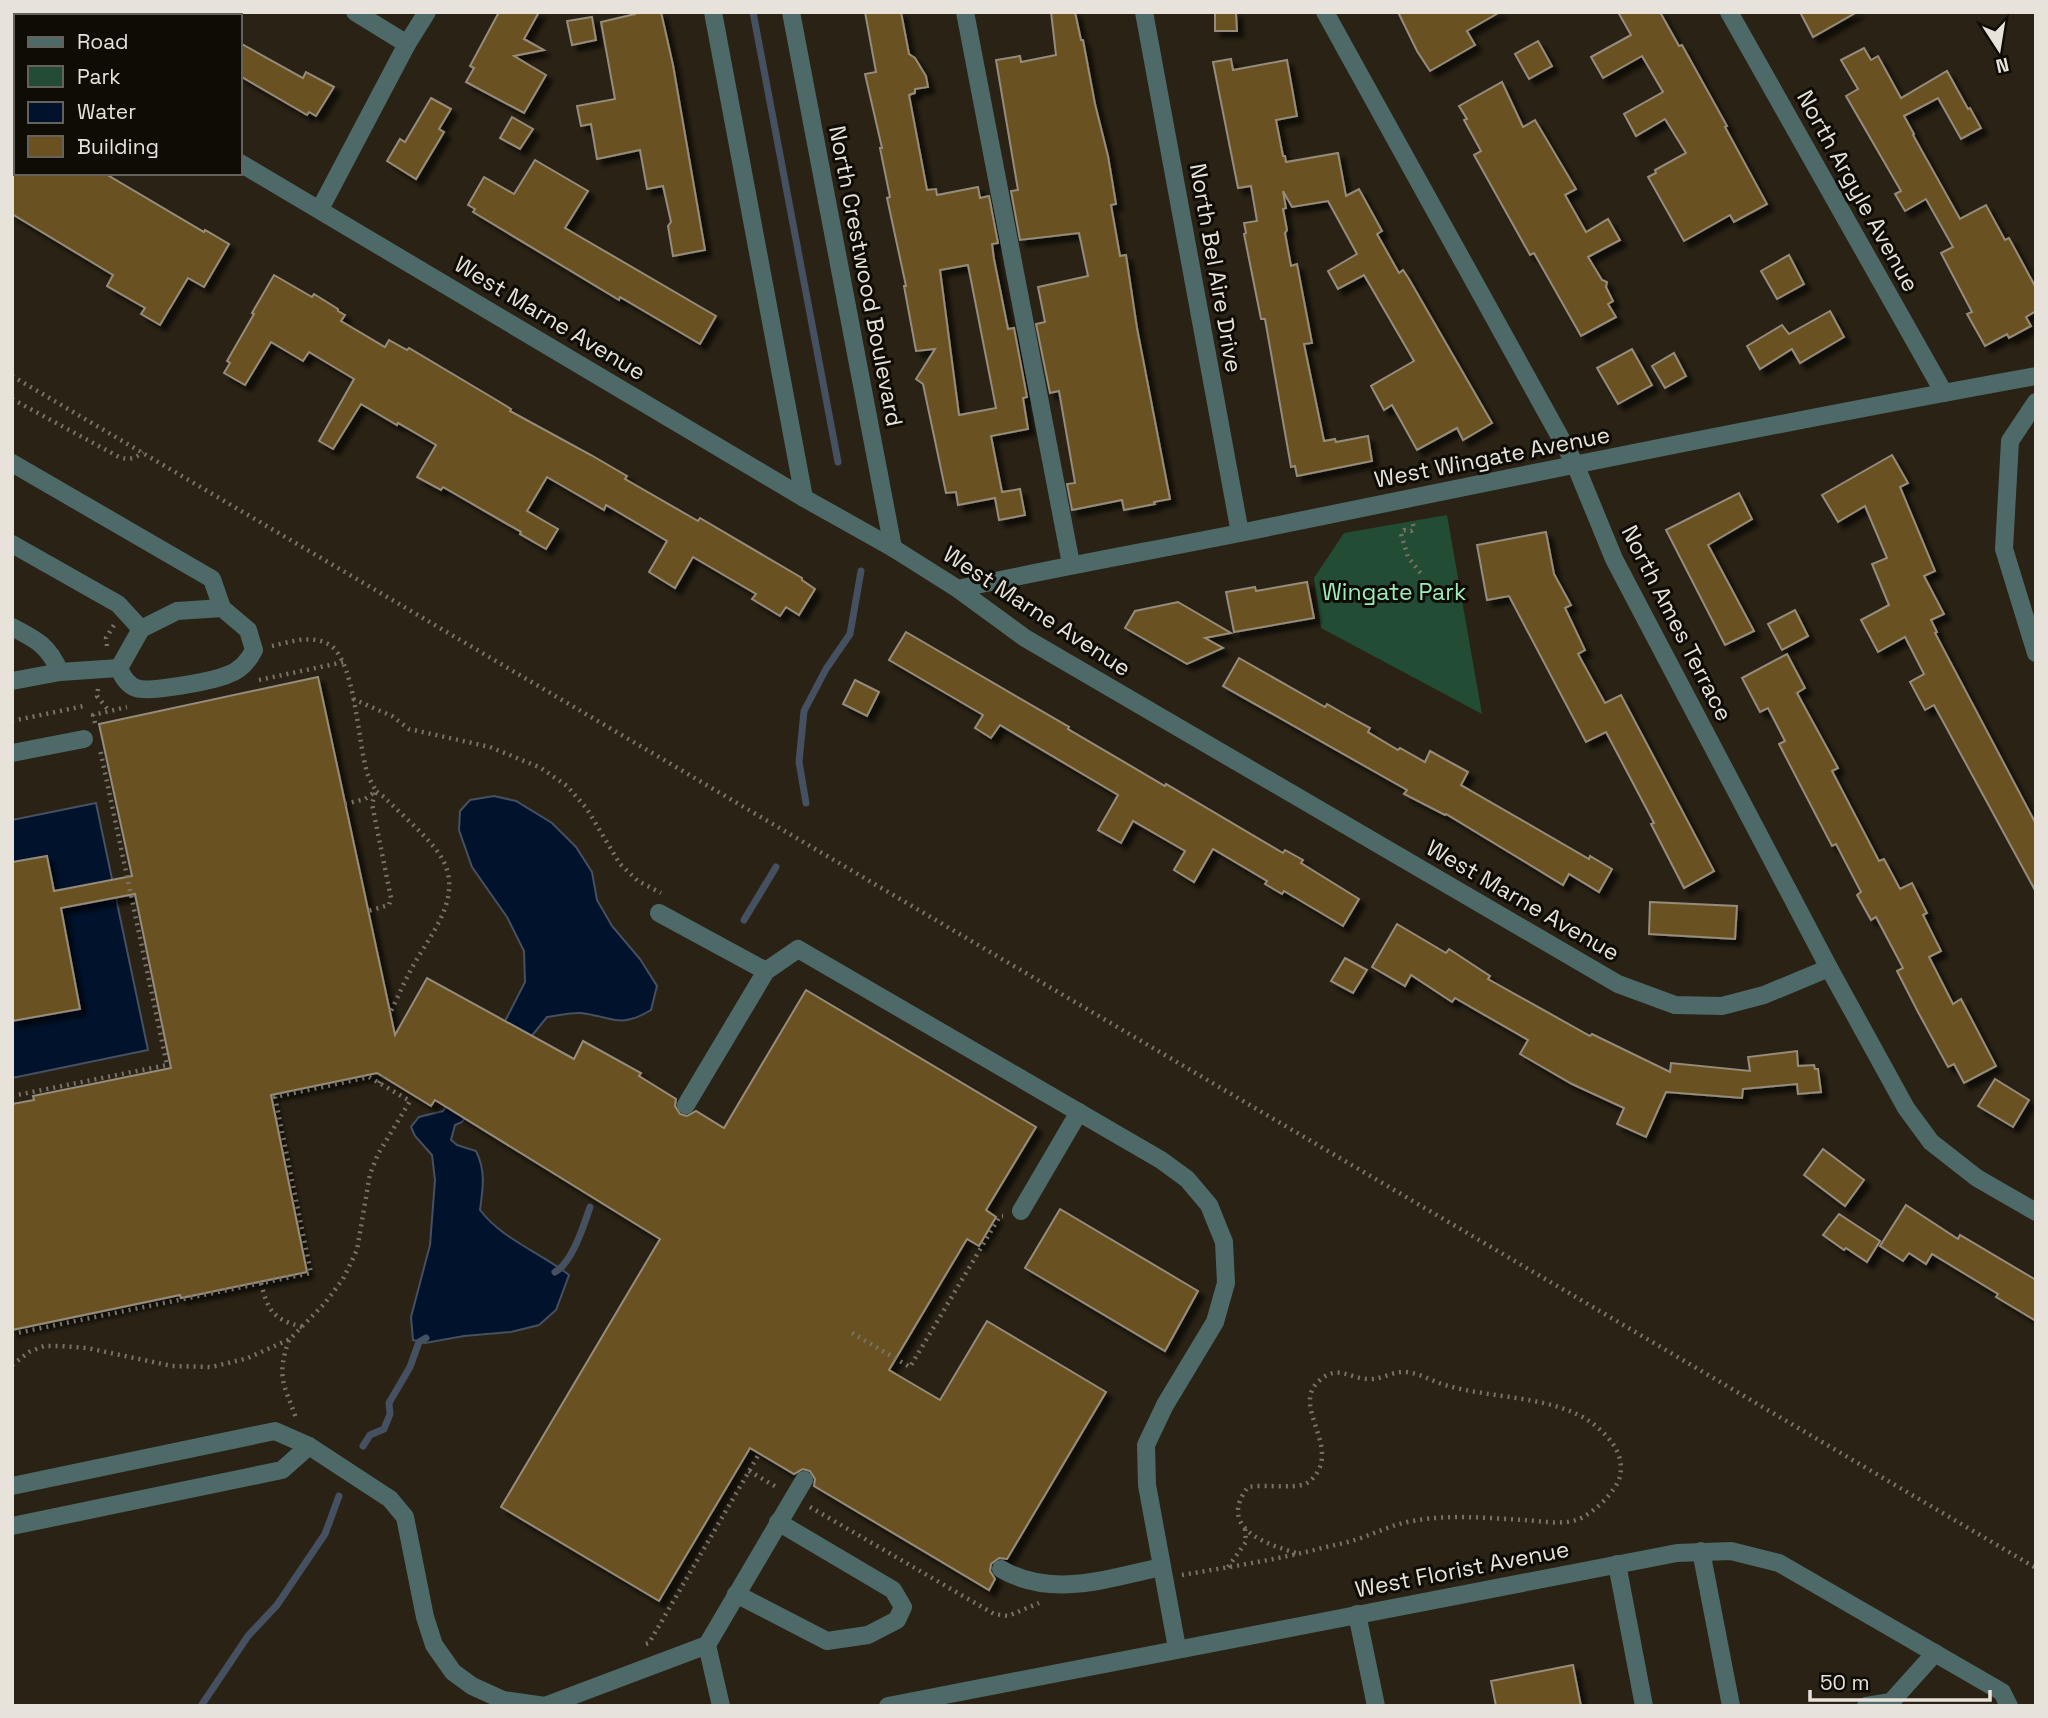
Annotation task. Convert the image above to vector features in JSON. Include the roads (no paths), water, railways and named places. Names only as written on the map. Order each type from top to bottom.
[{"type":"street","points":[[355,12],[407,44]]},
{"type":"street","points":[[320,209],[407,44],[427,12]]},
{"type":"street","points":[[713,12],[804,498]]},
{"type":"street","name":"North Crestwood Boulevard","points":[[791,12],[893,548]]},
{"type":"street","points":[[965,12],[1071,564]]},
{"type":"street","name":"North Bel Aire Drive","points":[[1144,12],[1240,533]]},
{"type":"street","name":"North Ames Terrace","points":[[1325,12],[1575,464],[1614,559],[1829,968],[1906,1108],[1931,1142],[1977,1178],[2036,1212]]},
{"type":"street","name":"North Argyle Avenue","points":[[1729,12],[1944,393]]},
{"type":"street","name":"West Marne Avenue","points":[[242,164],[804,498],[893,548],[958,589],[1025,638],[1618,984],[1675,1005],[1722,1006],[1764,995],[1829,968]]},
{"type":"street","name":"West Wingate Avenue","points":[[958,589],[1575,464],[2036,376]]},
{"type":"street","points":[[2036,402],[2010,441],[2004,549],[2036,653]]},
{"type":"street","points":[[12,463],[212,579],[222,608],[248,630],[254,650],[248,663],[228,675],[159,689],[136,688],[124,680],[119,667]]},
{"type":"street","points":[[12,544],[118,604],[141,629]]},
{"type":"street","points":[[119,667],[141,629],[177,611],[222,608]]},
{"type":"street","points":[[12,626],[40,642],[52,655],[60,672]]},
{"type":"street","points":[[12,681],[60,672],[119,667]]},
{"type":"street","points":[[12,753],[93,736]]},
{"type":"street","points":[[659,913],[766,971]]},
{"type":"street","points":[[686,1105],[766,971],[798,948],[1161,1160],[1187,1179],[1209,1205],[1224,1242],[1226,1283],[1214,1322],[1165,1405],[1146,1445],[1147,1485],[1177,1648]]},
{"type":"street","points":[[1021,1211],[1079,1112]]},
{"type":"street","points":[[12,1486],[275,1431],[309,1446],[390,1499],[405,1517],[425,1617],[434,1645],[453,1672],[472,1686],[503,1700],[545,1706],[707,1645],[804,1480]]},
{"type":"street","points":[[12,1526],[282,1469],[309,1446]]},
{"type":"street","points":[[736,1594],[827,1641],[868,1635],[897,1620],[903,1607],[893,1590],[778,1522]]},
{"type":"street","points":[[1701,1551],[1731,1706]]},
{"type":"street","name":"West Florist Avenue","points":[[888,1706],[961,1700],[1177,1648],[1617,1564],[1701,1551],[1731,1551],[1779,1563],[2001,1692],[2009,1706]]},
{"type":"street","points":[[1617,1564],[1644,1706]]},
{"type":"street","points":[[1001,1569],[1026,1580],[1049,1585],[1072,1585],[1162,1567]]},
{"type":"street","points":[[1357,1614],[1376,1706]]},
{"type":"street","points":[[707,1645],[721,1706]]},
{"type":"street","points":[[1866,1706],[1891,1702],[1935,1653]]},
{"type":"water","points":[[494,796],[516,801],[552,823],[576,847],[592,872],[597,900],[612,926],[640,959],[657,986],[651,1010],[631,1019],[616,1020],[577,1013],[547,1017],[462,1122],[455,1125],[451,1140],[457,1145],[476,1151],[479,1158],[483,1180],[480,1210],[500,1230],[569,1275],[556,1310],[539,1325],[511,1332],[425,1343],[413,1340],[411,1317],[430,1245],[435,1180],[432,1155],[415,1136],[411,1127],[419,1117],[443,1111],[499,1033],[525,982],[524,951],[507,917],[472,867],[459,830],[460,811],[470,800]]},
{"type":"water","points":[[96,803],[148,1050],[12,1078],[12,820]]},
{"type":"waterway","points":[[753,12],[838,462]]},
{"type":"waterway","points":[[806,803],[799,762],[804,711],[826,669],[850,634],[861,571]]},
{"type":"waterway","points":[[744,920],[776,867]]},
{"type":"waterway","points":[[555,1272],[572,1252],[590,1207]]},
{"type":"waterway","points":[[363,1446],[370,1435],[384,1429],[390,1414],[389,1403],[410,1367],[419,1342],[426,1338]]},
{"type":"waterway","points":[[201,1706],[248,1636],[277,1605],[325,1534],[339,1496]]},
{"type":"park label","name":"Wingate Park","points":[[1394,592]]}]
